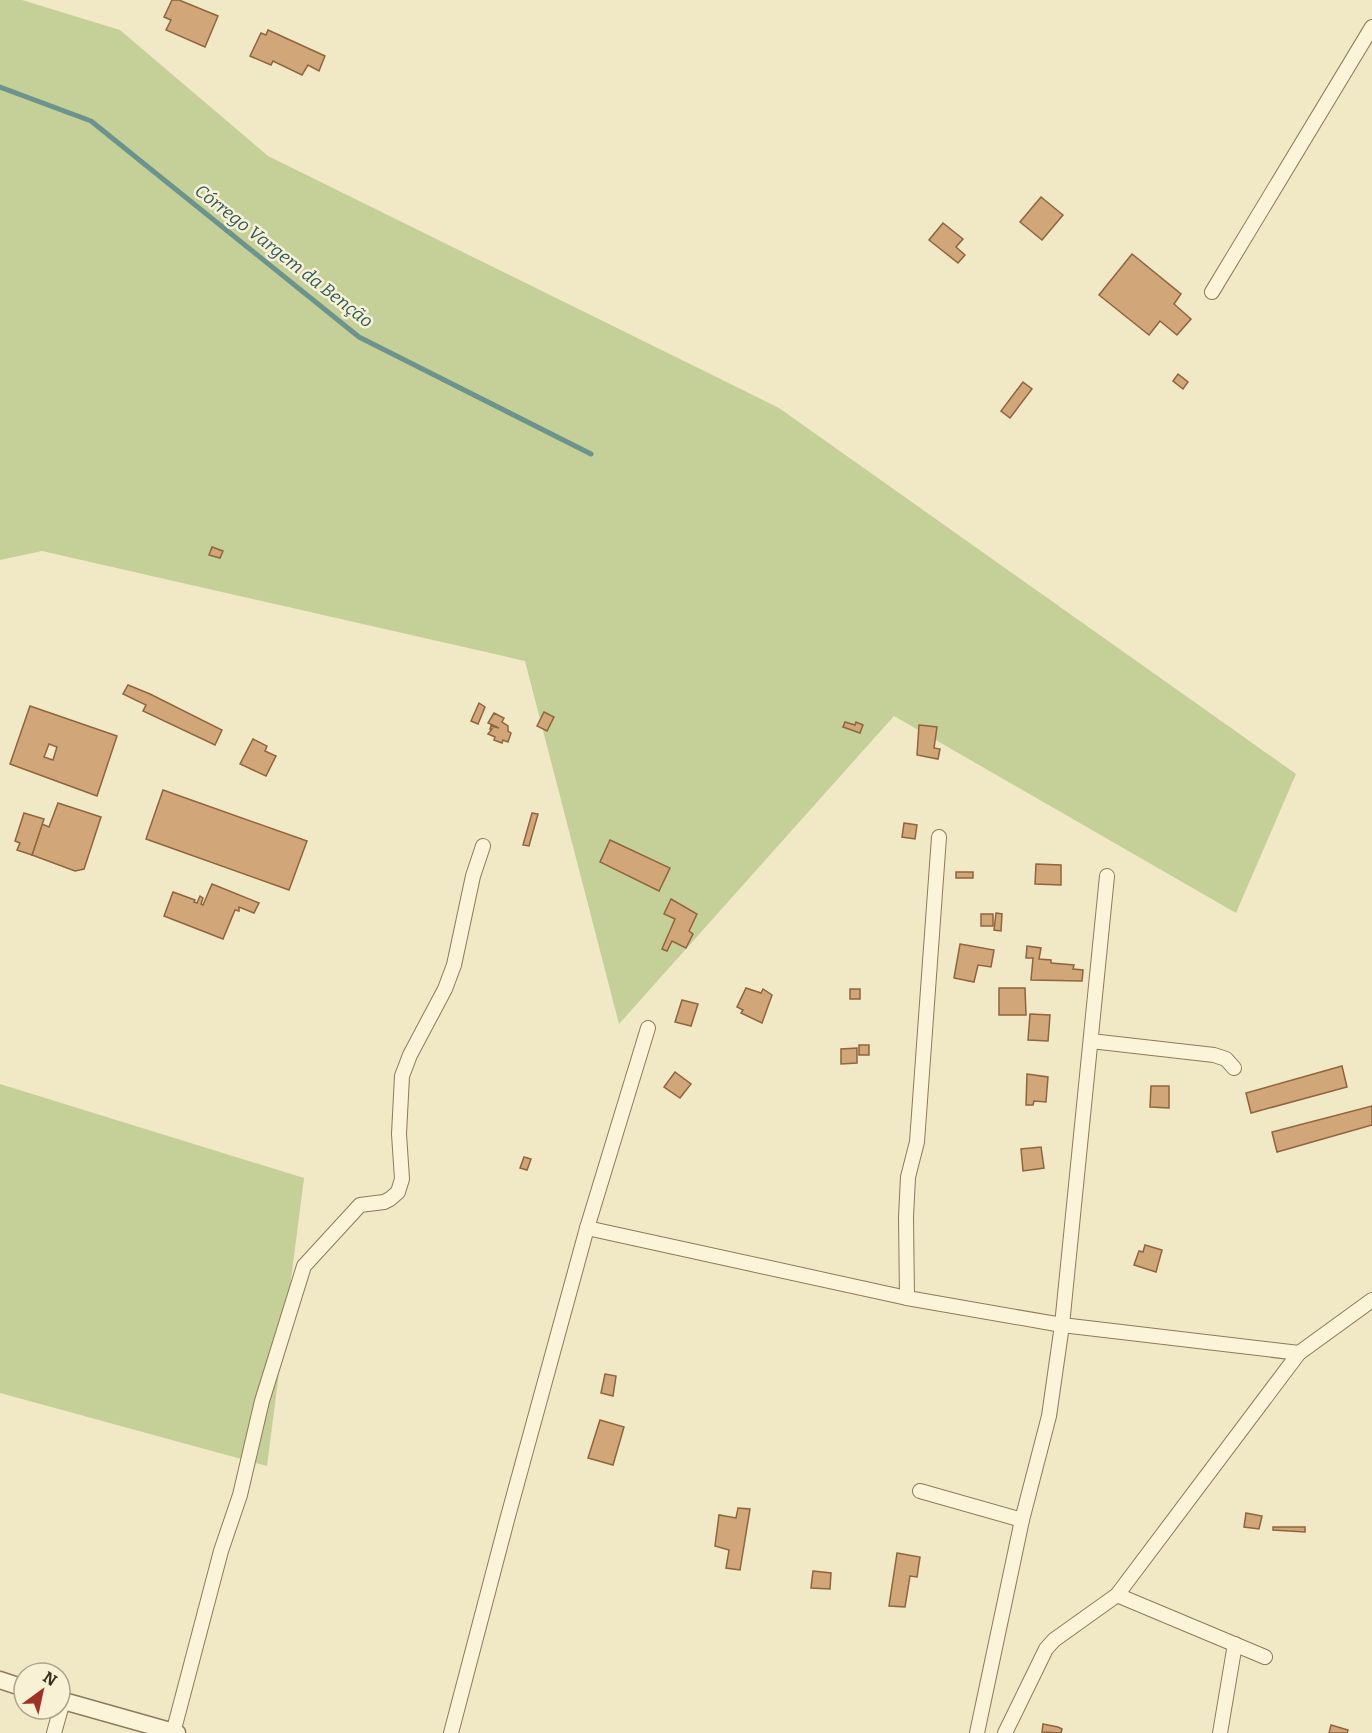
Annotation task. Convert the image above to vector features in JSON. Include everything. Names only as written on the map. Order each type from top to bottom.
[{"type":"street","points":[[1212,291],[1372,27]]},
{"type":"street","points":[[906,1298],[908,1177],[917,1142],[939,837]]},
{"type":"street","points":[[72,1704],[174,1733],[221,1551],[240,1495],[262,1401],[304,1266],[360,1205],[384,1202],[398,1192],[402,1179],[399,1134],[402,1076],[410,1055],[445,989],[454,965],[473,876],[483,846]]},
{"type":"street","points":[[977,1733],[1022,1520],[1049,1416],[1062,1325],[1107,876]]},
{"type":"street","points":[[451,1733],[587,1228],[648,1028]]},
{"type":"street","points":[[1091,1041],[1214,1055],[1226,1059],[1234,1068]]},
{"type":"street","points":[[587,1228],[906,1298],[1062,1325],[1299,1353]]},
{"type":"street","points":[[1005,1733],[1046,1649],[1054,1640],[1117,1595],[1299,1353],[1372,1300]]},
{"type":"street","points":[[920,1491],[1022,1520]]},
{"type":"street","points":[[1117,1595],[1265,1656]]},
{"type":"street","points":[[1220,1733],[1235,1644]]},
{"type":"green space","points":[[0,0],[22,0],[120,30],[268,156],[779,408],[1296,774],[1236,913],[894,716],[619,1024],[525,661],[42,551],[0,560]]},
{"type":"green space","points":[[0,1084],[304,1178],[267,1466],[0,1393]]},
{"type":"building","points":[[172,0],[179,0],[218,16],[205,47],[166,30],[171,20],[164,17]]},
{"type":"building","points":[[268,30],[325,56],[319,71],[308,65],[302,75],[273,61],[271,65],[250,56],[261,33],[266,35]]},
{"type":"building","points":[[1041,197],[1063,215],[1042,240],[1020,222]]},
{"type":"building","points":[[943,223],[963,239],[956,247],[965,255],[958,263],[929,240]]},
{"type":"building","points":[[1132,254],[1181,294],[1174,304],[1191,319],[1177,335],[1160,321],[1149,335],[1099,295]]},
{"type":"building","points":[[1178,374],[1188,382],[1183,389],[1173,381]]},
{"type":"building","points":[[1023,382],[1032,389],[1010,418],[1001,411]]},
{"type":"building","points":[[212,547],[223,551],[220,558],[209,555]]},
{"type":"building","points":[[128,685],[222,730],[215,745],[143,711],[146,705],[123,694]]},
{"type":"building","points":[[479,703],[485,707],[478,724],[471,721]]},
{"type":"building","points":[[30,706],[117,736],[97,796],[10,764]],"holes":[[[49,744],[57,747],[53,760],[44,757]]]},
{"type":"building","points":[[544,712],[554,717],[547,731],[537,726]]},
{"type":"building","points":[[494,713],[504,718],[502,722],[508,726],[508,731],[511,733],[508,742],[503,740],[502,743],[494,740],[495,737],[488,734],[492,729],[490,729],[491,726],[499,728],[488,723]]},
{"type":"building","points":[[845,722],[855,725],[856,722],[863,725],[860,733],[843,727]]},
{"type":"building","points":[[919,725],[937,727],[934,748],[940,749],[938,759],[917,755]]},
{"type":"building","points":[[253,739],[267,746],[265,751],[276,756],[266,776],[240,764]]},
{"type":"building","points":[[163,790],[307,841],[289,890],[146,839]]},
{"type":"building","points":[[58,803],[101,817],[84,869],[75,871],[32,855],[42,824],[49,827]]},
{"type":"building","points":[[24,813],[44,819],[32,855],[17,850],[20,843],[15,841]]},
{"type":"building","points":[[532,813],[538,814],[529,846],[523,845]]},
{"type":"building","points":[[904,823],[917,825],[915,839],[902,837]]},
{"type":"building","points":[[610,840],[670,868],[659,891],[600,862]]},
{"type":"building","points":[[1036,864],[1061,865],[1061,885],[1035,884]]},
{"type":"building","points":[[956,872],[973,872],[973,878],[956,878]]},
{"type":"building","points":[[212,884],[259,903],[254,913],[239,907],[239,911],[235,910],[223,939],[164,916],[173,892],[195,900],[194,902],[197,903],[200,896],[203,898],[201,904],[203,905]]},
{"type":"building","points":[[671,899],[697,914],[689,931],[693,934],[686,948],[672,941],[667,951],[662,949],[675,919],[664,914]]},
{"type":"building","points":[[996,913],[1002,914],[1001,931],[994,930]]},
{"type":"building","points":[[981,914],[993,914],[993,926],[981,926]]},
{"type":"building","points":[[960,944],[994,950],[991,967],[978,965],[974,982],[954,978]]},
{"type":"building","points":[[1027,946],[1041,948],[1039,959],[1051,960],[1051,963],[1074,965],[1073,969],[1083,970],[1082,981],[1031,980],[1033,958],[1026,958]]},
{"type":"building","points":[[746,988],[761,993],[763,989],[772,995],[762,1023],[741,1013],[743,1010],[737,1007]]},
{"type":"building","points":[[999,988],[1025,988],[1026,1015],[999,1015]]},
{"type":"building","points":[[850,989],[860,989],[860,999],[850,999]]},
{"type":"building","points":[[682,1000],[698,1004],[691,1026],[675,1022]]},
{"type":"building","points":[[1030,1014],[1050,1015],[1048,1041],[1028,1040]]},
{"type":"building","points":[[859,1045],[869,1045],[869,1055],[859,1055]]},
{"type":"building","points":[[857,1048],[857,1063],[841,1064],[841,1049]]},
{"type":"building","points":[[1342,1066],[1347,1087],[1251,1113],[1246,1093]]},
{"type":"building","points":[[675,1072],[691,1084],[680,1098],[664,1087]]},
{"type":"building","points":[[1027,1074],[1048,1077],[1046,1102],[1034,1101],[1033,1105],[1026,1105]]},
{"type":"building","points":[[1151,1086],[1169,1086],[1169,1108],[1150,1107]]},
{"type":"building","points":[[1372,1106],[1372,1125],[1277,1152],[1272,1132]]},
{"type":"building","points":[[1041,1147],[1044,1168],[1023,1171],[1021,1149]]},
{"type":"building","points":[[524,1157],[531,1159],[527,1170],[520,1168]]},
{"type":"building","points":[[1145,1245],[1162,1250],[1156,1272],[1134,1265],[1139,1251],[1143,1252]]},
{"type":"building","points":[[605,1374],[616,1376],[613,1396],[601,1393]]},
{"type":"building","points":[[600,1420],[624,1427],[613,1465],[588,1458]]},
{"type":"building","points":[[738,1508],[750,1509],[740,1570],[726,1568],[729,1550],[715,1546],[719,1515],[736,1518]]},
{"type":"building","points":[[1246,1513],[1262,1516],[1259,1529],[1244,1527]]},
{"type":"building","points":[[1273,1527],[1305,1527],[1305,1532],[1273,1530]]},
{"type":"building","points":[[897,1553],[920,1557],[917,1577],[910,1576],[905,1607],[889,1606]]},
{"type":"building","points":[[813,1571],[831,1573],[830,1589],[811,1588]]},
{"type":"building","points":[[1043,1724],[1062,1729],[1061,1733],[1042,1732]]},
{"type":"building","points":[[1331,1725],[1348,1730],[1347,1733],[1329,1733]]},
{"type":"waterway","name":"Córrego Vargem da Benção","points":[[0,87],[91,121],[359,337],[591,454]]}]
